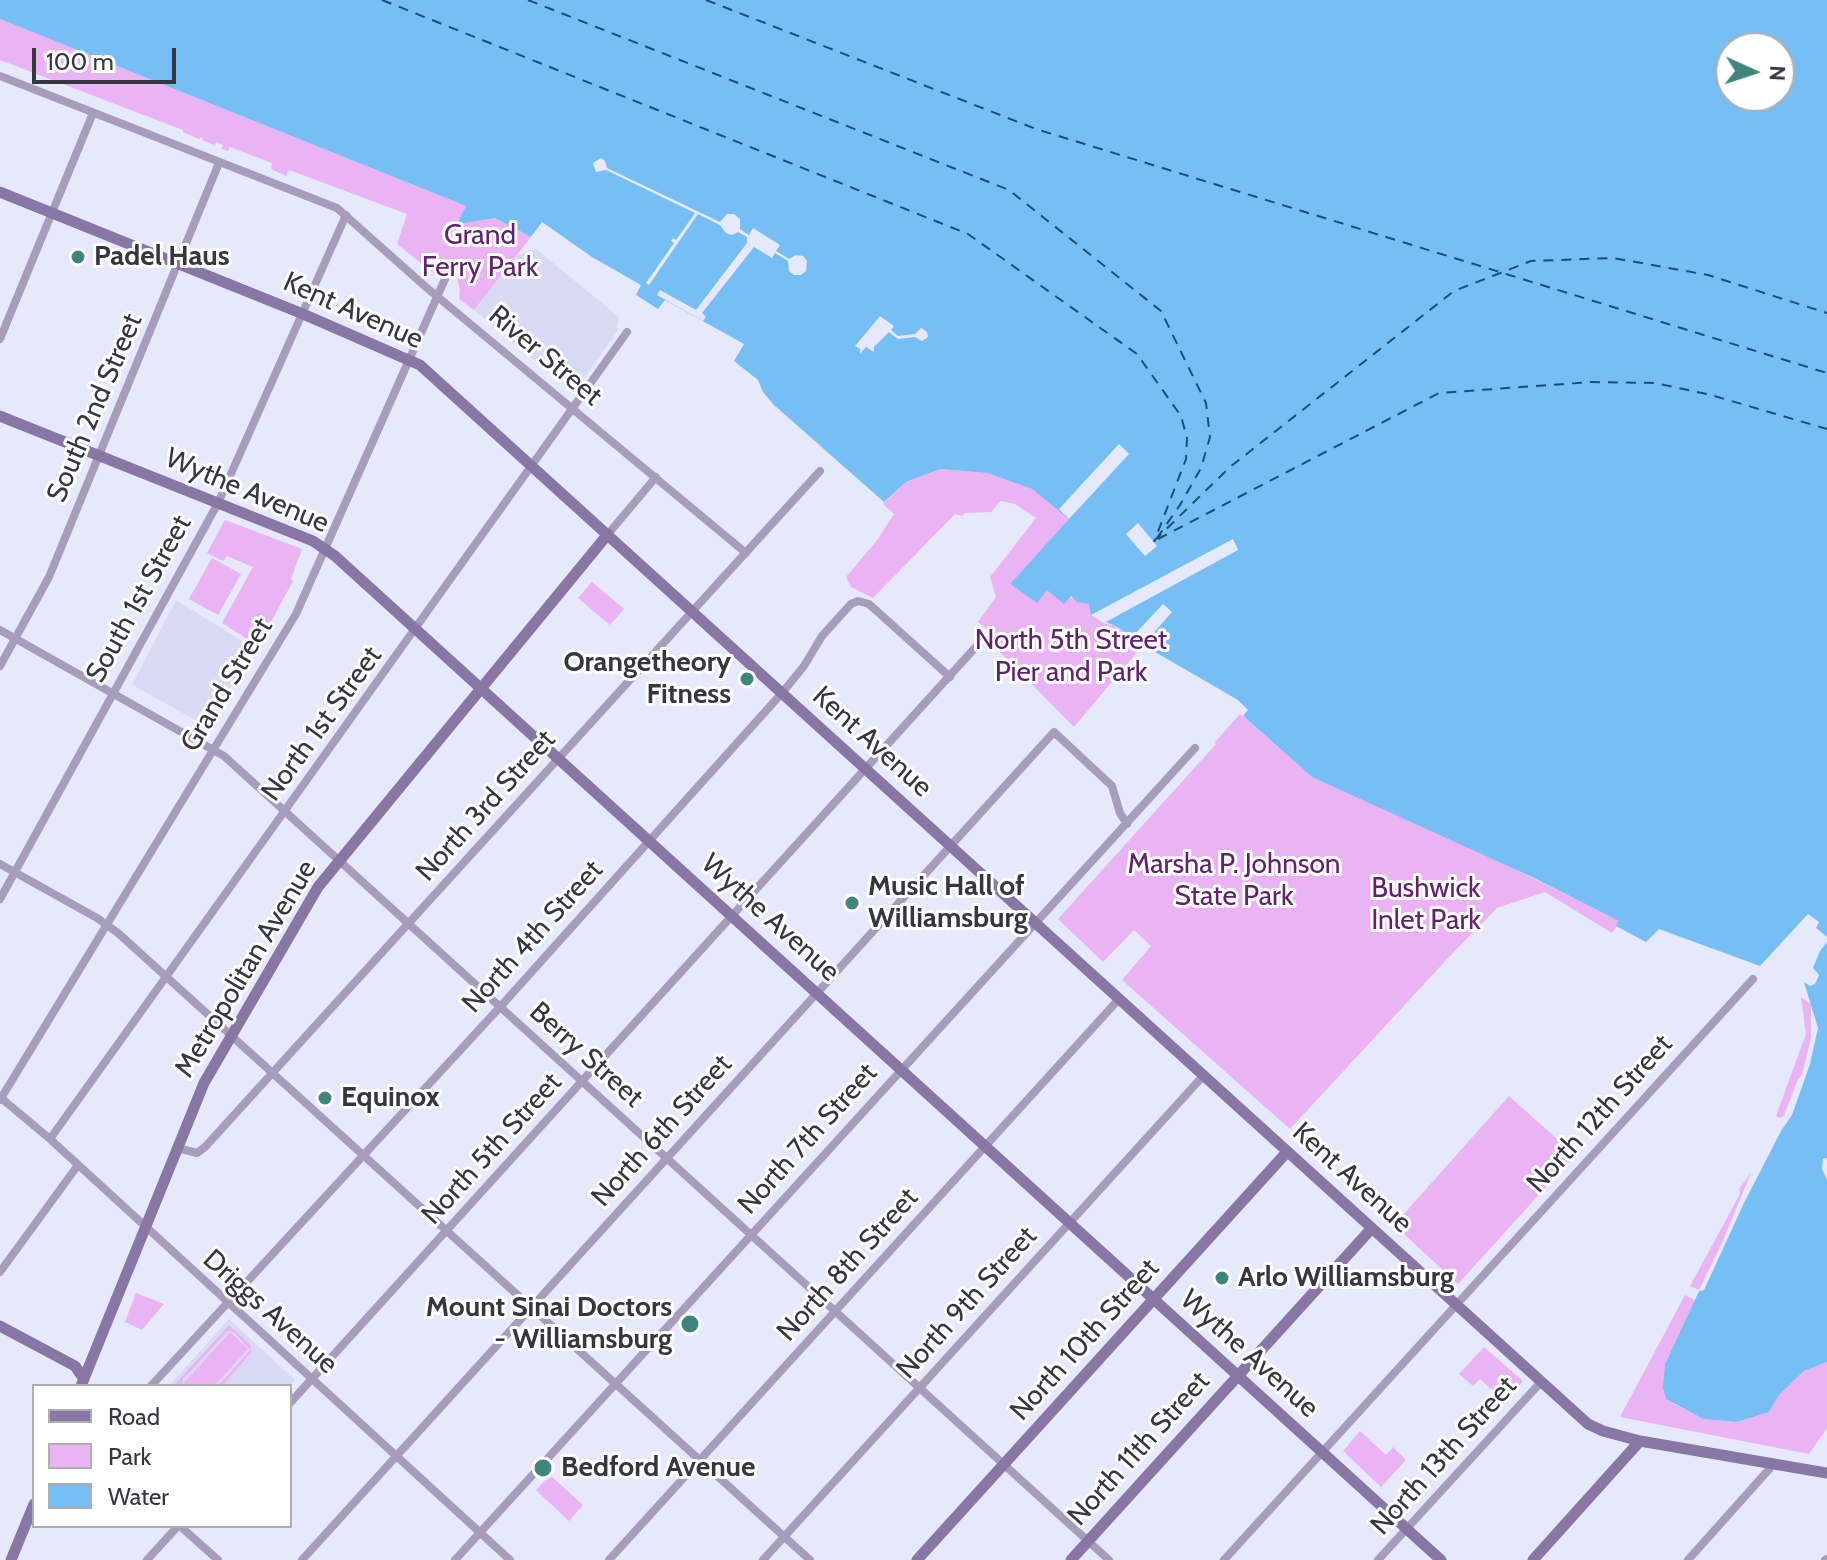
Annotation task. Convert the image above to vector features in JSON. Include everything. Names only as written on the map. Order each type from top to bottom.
[{"type":"main road","name":"Kent Avenue","points":[[0,192],[303,314],[420,365],[1594,1427],[1640,1441],[1827,1473]]},
{"type":"main road","name":"Wythe Avenue","points":[[0,416],[313,541],[324,549],[559,758],[1441,1560]]},
{"type":"main road","name":"Metropolitan Avenue","points":[[83,1384],[204,1083],[318,887],[608,534]]},
{"type":"main road","name":"North 10th Street","points":[[917,1560],[1287,1152]]},
{"type":"main road","name":"North 11th Street","points":[[1071,1560],[1372,1228]]},
{"type":"main road","points":[[0,1326],[75,1366],[83,1384]]},
{"type":"main road","points":[[1533,1560],[1640,1441]]},
{"type":"main road","points":[[9,1560],[32,1508]]},
{"type":"street","name":"River Street","points":[[0,76],[337,208],[746,553]]},
{"type":"street","points":[[0,339],[93,113]]},
{"type":"street","name":"South 2nd Street","points":[[0,666],[49,577],[219,163]]},
{"type":"street","name":"South 1st Street","points":[[0,899],[218,503],[346,215]]},
{"type":"street","name":"Grand Street","points":[[0,1099],[296,614],[449,270]]},
{"type":"street","name":"North 1st Street","points":[[50,1139],[417,630],[627,332]]},
{"type":"street","name":"North 3rd Street","points":[[177,1148],[197,1153],[205,1147],[820,471]]},
{"type":"street","name":"Metropolitan Avenue","points":[[608,534],[656,477]]},
{"type":"street","name":"North 4th Street","points":[[153,1384],[650,841],[782,693],[822,636],[850,605],[858,601],[874,609],[950,677]]},
{"type":"street","name":"Berry Street","points":[[0,630],[214,749],[1109,1560]]},
{"type":"street","name":"North 5th Street","points":[[292,1401],[983,639]]},
{"type":"street","name":"North 6th Street","points":[[302,1560],[1054,732],[1112,786],[1120,813],[1127,824]]},
{"type":"street","name":"North 7th Street","points":[[455,1560],[1195,748]]},
{"type":"street","points":[[0,864],[107,925],[810,1560]]},
{"type":"street","name":"North 12th Street","points":[[1456,1304],[1753,979]]},
{"type":"street","name":"North 8th Street","points":[[609,1560],[1119,999]]},
{"type":"street","name":"North 9th Street","points":[[763,1560],[1204,1075]]},
{"type":"street","name":"Driggs Avenue","points":[[0,1099],[50,1139],[510,1560]]},
{"type":"street","points":[[0,1272],[78,1165]]},
{"type":"street","points":[[1224,1560],[1456,1304]]},
{"type":"street","name":"North 13th Street","points":[[1378,1560],[1541,1382]]},
{"type":"street","points":[[1688,1560],[1772,1466]]},
{"type":"street","points":[[147,1560],[177,1528]]},
{"type":"street","points":[[181,1528],[218,1560]]},
{"type":"street","points":[[0,1557],[9,1560]]},
{"type":"shaded area","points":[[536,249],[619,317],[619,329],[573,393],[474,310],[517,255]]},
{"type":"shaded area","points":[[176,600],[255,649],[207,726],[132,685]]},
{"type":"shaded area","points":[[229,1319],[295,1380],[292,1384],[171,1384]]},
{"type":"green space","name":"Grand Ferry Park","points":[[0,19],[466,206],[458,223],[495,218],[531,237],[474,310],[459,299],[456,274],[442,264],[437,276],[397,244],[407,214],[289,170],[286,176],[271,169],[272,163],[230,147],[228,151],[222,149],[223,145],[216,142],[214,145],[202,140],[203,137],[199,139],[183,130],[0,60]]},
{"type":"green space","name":"North 5th Street Pier and Park","points":[[1129,454],[1010,584],[1036,602],[1047,590],[1089,604],[1104,623],[1119,628],[1143,645],[1074,727],[996,648],[993,644],[997,638],[978,622],[996,597],[990,577],[1036,518],[1015,504],[1001,501],[991,512],[955,514],[873,598],[851,587],[846,577],[878,539],[894,514],[883,504],[906,482],[940,469],[987,473],[1032,489],[1059,509]]},
{"type":"green space","points":[[225,520],[302,549],[291,579],[293,581],[258,646],[222,623],[253,567],[227,556],[223,561],[207,553]]},
{"type":"green space","points":[[212,558],[241,574],[218,615],[189,599]]},
{"type":"green space","points":[[592,582],[624,609],[610,625],[578,598]]},
{"type":"green space","name":"Marsha P. Johnson State Park","points":[[1240,714],[1312,777],[1447,836],[1620,921],[1612,933],[1545,892],[1497,908],[1290,1129],[1122,980],[1151,946],[1134,930],[1103,962],[1058,919]]},
{"type":"green space","points":[[1801,997],[1811,1004],[1811,1038],[1802,1075],[1784,1116],[1780,1118],[1776,1116],[1806,1034]]},
{"type":"green space","points":[[1509,1096],[1575,1155],[1458,1284],[1394,1225]]},
{"type":"green space","points":[[1751,1173],[1699,1290],[1690,1286],[1740,1194],[1739,1189]]},
{"type":"green space","points":[[136,1293],[164,1304],[142,1330],[125,1322]]},
{"type":"green space","points":[[1685,1295],[1695,1300],[1665,1364],[1672,1403],[1703,1419],[1737,1422],[1769,1412],[1779,1395],[1804,1371],[1827,1362],[1827,1428],[1809,1454],[1620,1417]]},
{"type":"green space","points":[[229,1325],[250,1344],[251,1353],[224,1384],[220,1384],[250,1350],[234,1332],[228,1331],[183,1379],[183,1384],[176,1383]]},
{"type":"green space","points":[[230,1332],[248,1349],[216,1384],[184,1383]]},
{"type":"green space","points":[[1484,1347],[1523,1381],[1505,1402],[1480,1379],[1473,1386],[1459,1374]]},
{"type":"green space","points":[[1360,1431],[1386,1455],[1393,1447],[1406,1460],[1381,1487],[1343,1451]]},
{"type":"green space","points":[[550,1475],[583,1505],[569,1521],[536,1490]]},
{"type":"water","points":[[0,0],[1827,0],[1827,937],[1816,928],[1819,922],[1808,914],[1760,966],[1659,929],[1646,942],[1616,926],[1619,921],[1532,877],[1312,777],[1243,716],[1248,710],[1238,700],[1119,628],[1091,615],[1089,604],[1077,602],[1071,596],[1064,604],[1047,590],[1037,603],[1010,584],[1069,519],[1032,489],[987,473],[940,469],[906,482],[884,502],[774,405],[758,380],[734,361],[744,344],[665,300],[658,309],[636,295],[641,285],[592,257],[542,222],[531,237],[495,218],[457,224],[466,206],[0,19]]},
{"type":"water","points":[[1827,942],[1827,1158],[1823,1159],[1822,1169],[1827,1180],[1827,1362],[1804,1371],[1779,1395],[1769,1412],[1737,1422],[1703,1419],[1666,1399],[1663,1388],[1665,1364],[1699,1291],[1704,1290],[1744,1203],[1792,1115],[1810,1064],[1818,1028],[1804,982],[1810,986],[1815,984],[1819,975],[1813,968]]},
{"type":"pier","points":[[601,158],[607,168],[720,222],[727,214],[734,214],[740,219],[740,229],[749,235],[753,228],[780,245],[776,251],[789,259],[796,255],[803,256],[807,261],[806,271],[794,275],[789,271],[788,261],[775,253],[772,258],[754,247],[702,313],[706,317],[703,321],[657,295],[660,290],[696,310],[747,243],[747,237],[738,232],[732,235],[726,233],[720,225],[698,214],[649,285],[646,283],[674,243],[671,241],[673,238],[676,240],[695,213],[606,170],[596,172],[593,163]]},
{"type":"pier","points":[[880,316],[894,326],[891,330],[898,336],[915,334],[921,328],[928,337],[922,341],[915,337],[898,339],[889,332],[874,347],[874,352],[866,347],[860,354],[860,349],[855,346]]},
{"type":"pier","points":[[1119,444],[1129,454],[1069,519],[1059,509]]},
{"type":"pier","points":[[1138,523],[1157,546],[1145,556],[1126,534]]},
{"type":"pier","points":[[1233,539],[1238,550],[1104,623],[1091,615]]},
{"type":"pier","points":[[1163,604],[1172,612],[1143,645],[1133,636]]},
{"type":"ferry route","points":[[382,0],[968,234],[1137,354],[1181,416],[1187,438],[1186,459],[1154,542]]},
{"type":"ferry route","points":[[528,0],[1009,190],[1161,311],[1206,403],[1210,437],[1201,468],[1157,538]]},
{"type":"ferry route","points":[[706,0],[1036,129],[1827,373]]},
{"type":"ferry route","points":[[1154,541],[1230,467],[1454,291],[1531,261],[1613,258],[1708,275],[1827,313]]},
{"type":"ferry route","points":[[1158,539],[1439,393],[1591,382],[1655,383],[1711,395],[1827,429]]},
{"type":"place","name":"Padel Haus","points":[[78,257]]},
{"type":"place","name":"Orangetheory Fitness","points":[[747,679]]},
{"type":"place","name":"Music Hall of Williamsburg","points":[[852,903]]},
{"type":"place","name":"Equinox","points":[[325,1098]]},
{"type":"place","name":"Arlo Williamsburg","points":[[1222,1278]]},
{"type":"place","name":"Mount Sinai Doctors - Williamsburg","points":[[690,1324]]},
{"type":"place","name":"Bedford Avenue","points":[[543,1468]]},
{"type":"park label","name":"Bushwick Inlet Park","points":[[1426,905]]}]
